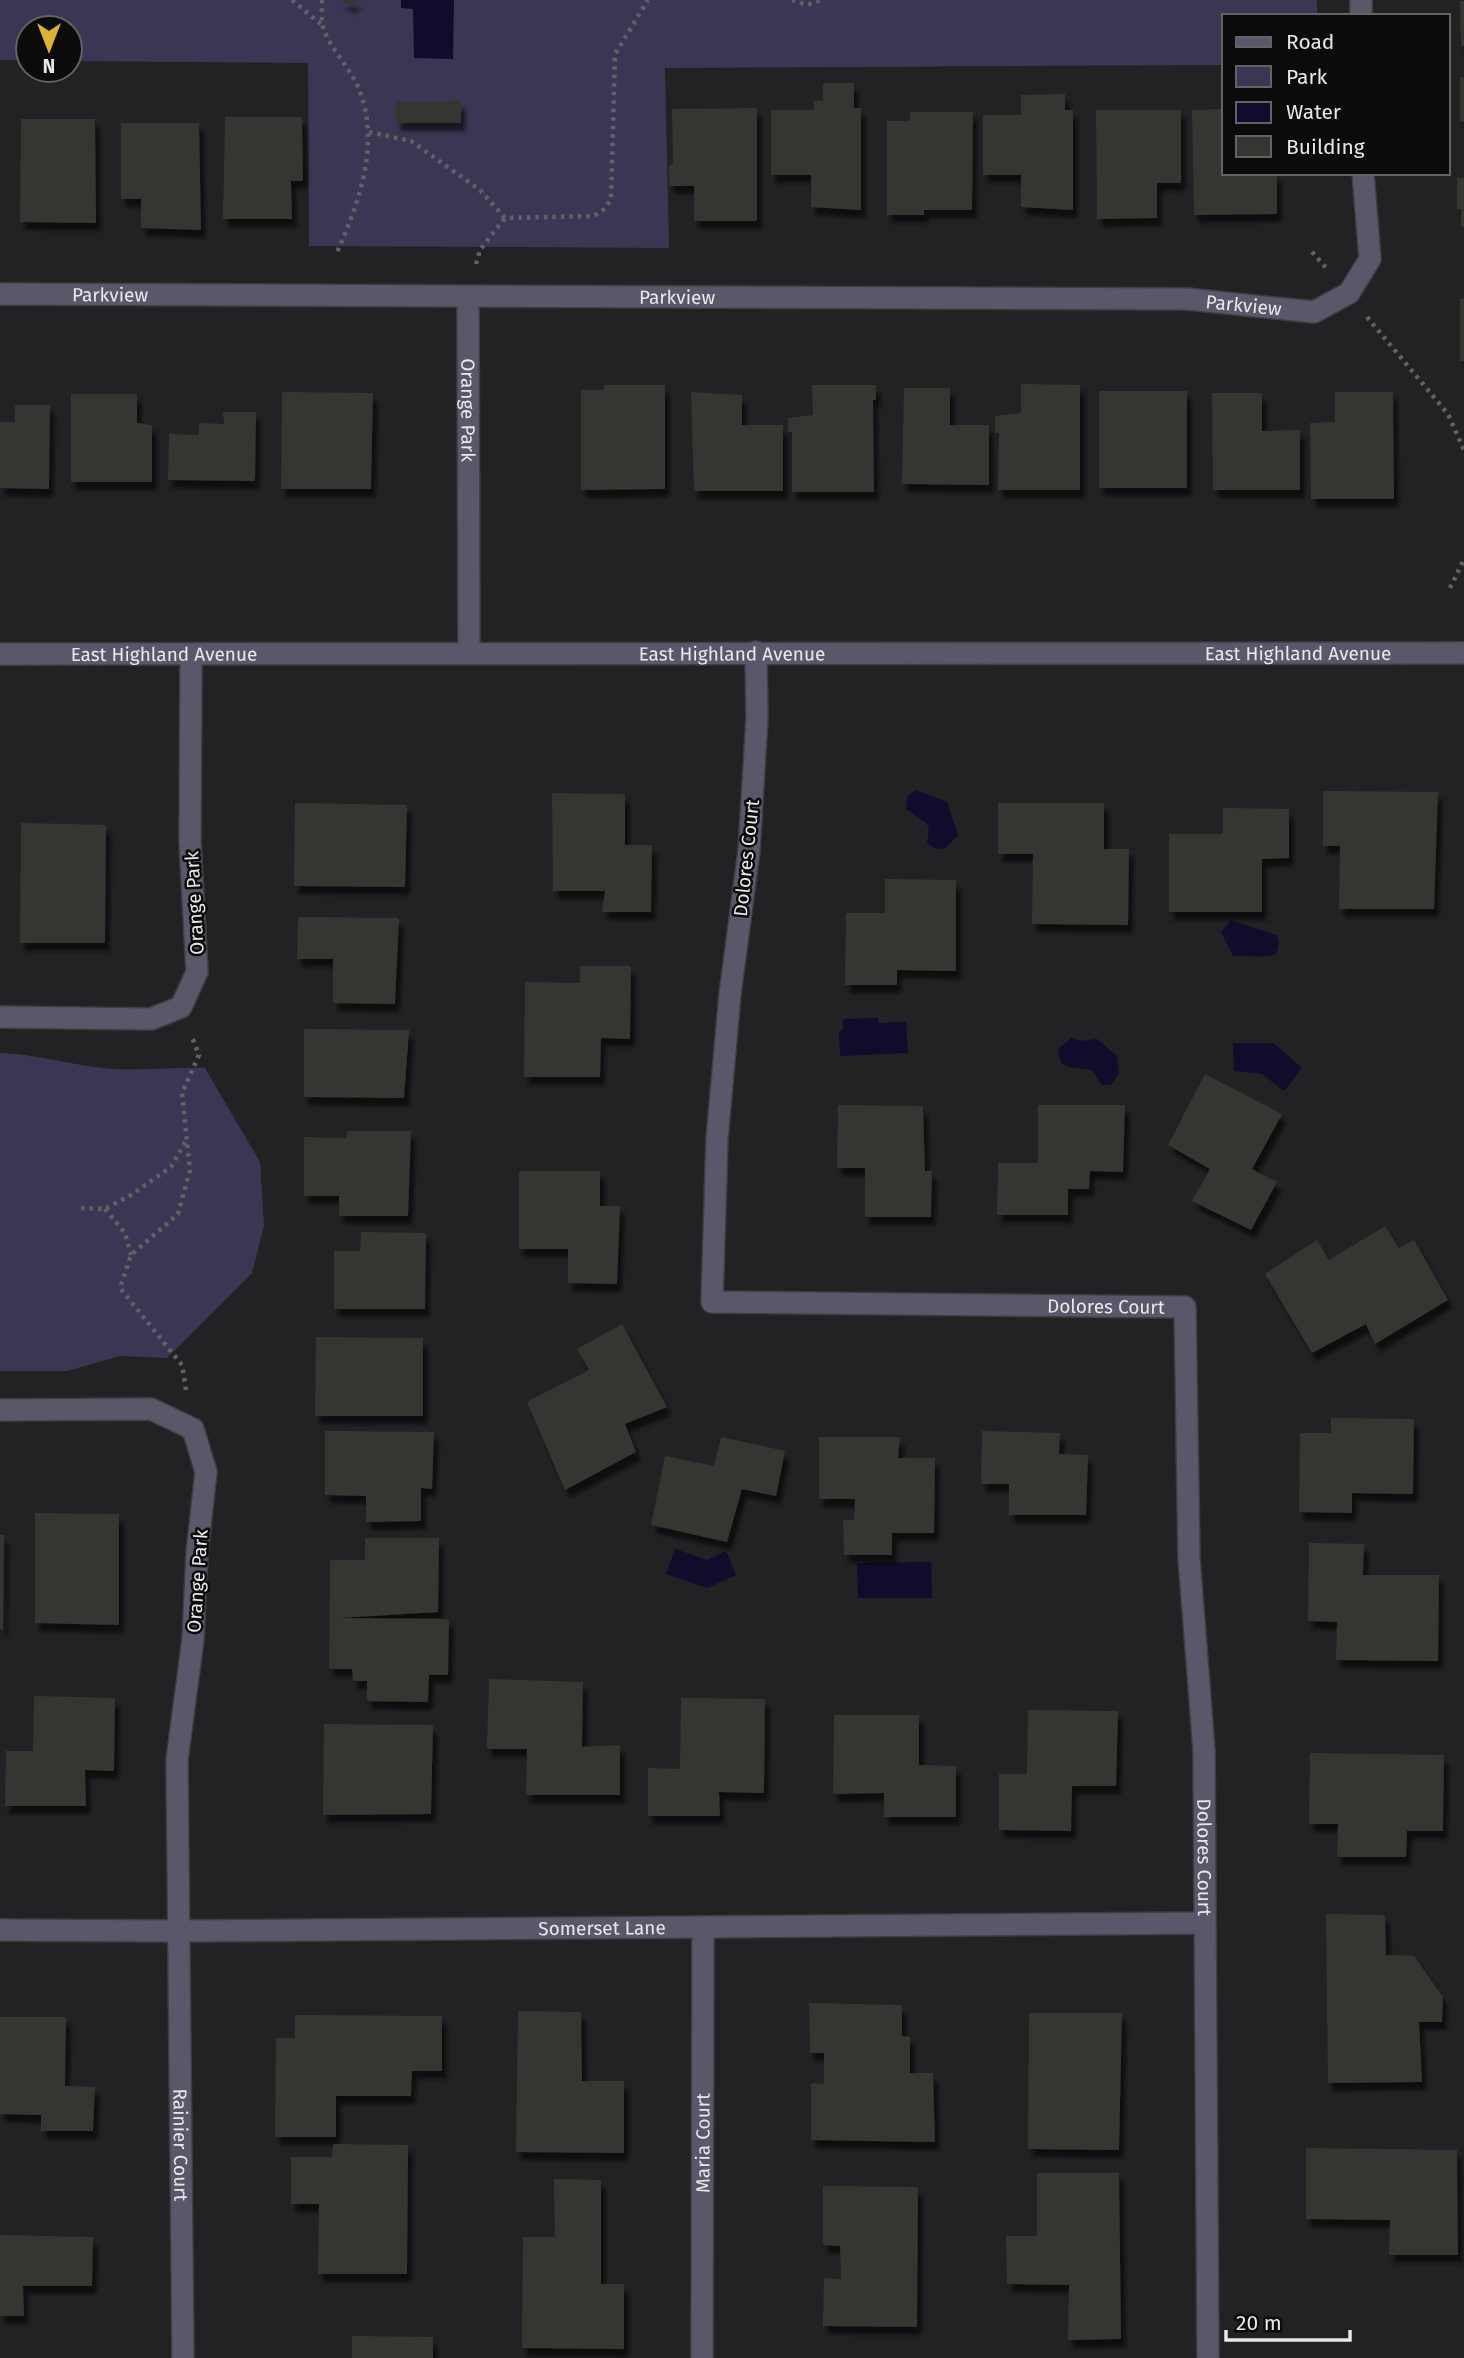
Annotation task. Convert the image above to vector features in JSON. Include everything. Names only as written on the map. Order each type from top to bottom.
[{"type":"street","points":[[1349,293],[1370,259],[1363,175]]},
{"type":"street","name":"Parkview","points":[[0,294],[1187,299],[1314,312],[1349,293]]},
{"type":"street","name":"Orange Park","points":[[468,296],[469,651]]},
{"type":"street","name":"Dolores Court","points":[[756,652],[757,718],[749,851],[730,994],[716,1139],[712,1302],[1185,1307],[1189,1558],[1204,1750],[1208,2358]]},
{"type":"street","name":"East Highland Avenue","points":[[0,653],[1464,653]]},
{"type":"street","name":"Orange Park","points":[[181,1007],[197,972],[190,841],[191,655]]},
{"type":"street","points":[[0,1017],[151,1019],[181,1007]]},
{"type":"street","points":[[0,1410],[151,1409],[192,1429]]},
{"type":"street","name":"Orange Park","points":[[177,1931],[177,1760],[193,1639],[197,1553],[206,1472],[192,1429]]},
{"type":"street","name":"Somerset Lane","points":[[0,1930],[1205,1923]]},
{"type":"street","name":"Maria Court","points":[[702,2358],[703,1928]]},
{"type":"street","name":"Rainier Court","points":[[177,1931],[183,2358]]},
{"type":"path","points":[[292,0],[323,26],[360,91],[369,132],[362,183],[353,217],[337,252]]},
{"type":"path","points":[[322,0],[323,26]]},
{"type":"path","points":[[369,132],[411,141],[480,190],[505,218],[594,216],[611,200],[615,54],[648,0]]},
{"type":"path","points":[[792,0],[807,5],[821,0]]},
{"type":"path","points":[[468,296],[480,250],[505,218]]},
{"type":"path","points":[[1312,252],[1448,414],[1464,450]]},
{"type":"path","points":[[1450,588],[1464,559]]},
{"type":"path","points":[[181,1007],[199,1055],[182,1093],[190,1170],[178,1213],[131,1255],[120,1288],[182,1364],[192,1429]]},
{"type":"path","points":[[81,1208],[105,1209],[171,1167],[187,1140]]},
{"type":"path","points":[[105,1209],[125,1233],[131,1255]]},
{"type":"green space","points":[[0,0],[1317,0],[1317,14],[1222,14],[1222,65],[665,68],[669,248],[309,246],[308,63],[84,61],[84,14],[14,14],[14,60],[0,60]]},
{"type":"green space","points":[[0,1053],[115,1069],[205,1068],[260,1162],[264,1226],[252,1273],[167,1358],[120,1356],[67,1371],[0,1371]]},
{"type":"water","points":[[401,0],[454,0],[453,59],[414,58],[413,9],[401,8]]},
{"type":"water","points":[[916,790],[947,802],[958,835],[945,849],[934,848],[927,843],[929,828],[926,823],[906,809],[908,796]]},
{"type":"water","points":[[1231,920],[1276,935],[1279,941],[1277,953],[1233,956],[1221,932]]},
{"type":"water","points":[[878,1018],[879,1023],[906,1022],[908,1053],[840,1056],[839,1031],[843,1030],[843,1019]]},
{"type":"water","points":[[1071,1038],[1083,1041],[1097,1039],[1117,1056],[1119,1073],[1111,1085],[1102,1085],[1092,1070],[1068,1067],[1061,1063],[1058,1049]]},
{"type":"water","points":[[1233,1043],[1274,1043],[1302,1068],[1284,1091],[1262,1074],[1234,1071]]},
{"type":"water","points":[[675,1549],[707,1560],[726,1551],[736,1575],[707,1588],[666,1574]]},
{"type":"water","points":[[931,1562],[932,1598],[858,1598],[857,1563]]},
{"type":"building","points":[[339,0],[358,0],[350,5]]},
{"type":"building","points":[[1460,1],[1464,1],[1464,46],[1461,46]]},
{"type":"building","points":[[1460,77],[1464,77],[1464,122],[1460,121]]},
{"type":"building","points":[[823,83],[854,83],[854,108],[861,108],[861,210],[811,207],[811,175],[771,175],[771,110],[814,110],[814,101],[823,101]]},
{"type":"building","points":[[1065,94],[1065,110],[1073,110],[1073,210],[1021,207],[1021,175],[983,175],[983,115],[1021,115],[1021,95]]},
{"type":"building","points":[[461,101],[461,123],[396,123],[396,102]]},
{"type":"building","points":[[757,108],[757,221],[694,221],[694,186],[669,186],[669,165],[673,165],[672,109]]},
{"type":"building","points":[[1222,109],[1222,175],[1277,175],[1277,214],[1194,215],[1192,110]]},
{"type":"building","points":[[1096,110],[1181,110],[1181,183],[1157,183],[1157,218],[1097,219]]},
{"type":"building","points":[[910,112],[973,112],[972,210],[924,210],[924,215],[887,215],[887,121],[910,121]]},
{"type":"building","points":[[225,117],[302,117],[303,181],[291,181],[292,219],[223,219]]},
{"type":"building","points":[[21,119],[95,119],[96,223],[20,222]]},
{"type":"building","points":[[121,123],[199,123],[201,230],[141,228],[141,199],[121,199]]},
{"type":"building","points":[[1457,178],[1464,178],[1464,227],[1461,227],[1461,209],[1457,209]]},
{"type":"building","points":[[1460,299],[1464,299],[1464,361],[1460,361]]},
{"type":"building","points":[[1021,384],[1080,385],[1080,490],[998,490],[999,433],[995,433],[995,416],[1021,413]]},
{"type":"building","points":[[604,385],[665,385],[665,489],[581,490],[581,390],[604,390]]},
{"type":"building","points":[[812,385],[876,385],[876,400],[873,400],[874,492],[792,492],[792,432],[788,432],[788,418],[813,415]]},
{"type":"building","points":[[904,388],[950,388],[950,425],[989,425],[989,485],[902,484]]},
{"type":"building","points":[[1099,391],[1187,391],[1187,488],[1099,488]]},
{"type":"building","points":[[282,392],[373,393],[371,489],[281,489]]},
{"type":"building","points":[[691,392],[742,395],[742,425],[783,425],[783,491],[694,491]]},
{"type":"building","points":[[1335,392],[1393,392],[1394,499],[1311,499],[1310,423],[1335,422]]},
{"type":"building","points":[[1212,393],[1262,393],[1262,431],[1300,430],[1300,490],[1213,490]]},
{"type":"building","points":[[71,394],[137,394],[137,423],[152,425],[152,482],[71,482]]},
{"type":"building","points":[[15,405],[50,405],[49,489],[0,488],[0,422],[15,422]]},
{"type":"building","points":[[223,412],[256,412],[255,481],[168,480],[169,434],[199,435],[199,423],[224,424]]},
{"type":"building","points":[[1323,791],[1438,792],[1434,909],[1339,909],[1340,846],[1323,846]]},
{"type":"building","points":[[552,793],[625,794],[625,845],[652,845],[651,912],[602,912],[605,891],[553,891]]},
{"type":"building","points":[[295,803],[407,805],[405,887],[294,886]]},
{"type":"building","points":[[998,803],[1104,803],[1104,849],[1129,849],[1128,925],[1032,924],[1033,854],[998,854]]},
{"type":"building","points":[[1223,808],[1289,809],[1289,858],[1262,859],[1262,912],[1169,912],[1169,834],[1223,834]]},
{"type":"building","points":[[21,823],[106,825],[105,943],[20,943]]},
{"type":"building","points":[[885,879],[956,880],[956,971],[897,970],[897,985],[845,985],[846,913],[885,913]]},
{"type":"building","points":[[298,917],[399,918],[395,1004],[333,1003],[333,959],[297,959]]},
{"type":"building","points":[[580,966],[631,966],[630,1039],[601,1038],[600,1077],[524,1077],[525,982],[580,983]]},
{"type":"building","points":[[304,1029],[409,1030],[404,1098],[304,1097]]},
{"type":"building","points":[[1205,1074],[1282,1114],[1252,1169],[1277,1182],[1251,1230],[1192,1201],[1210,1169],[1168,1145]]},
{"type":"building","points":[[838,1105],[923,1106],[925,1171],[932,1171],[931,1217],[865,1217],[865,1168],[837,1168]]},
{"type":"building","points":[[1038,1105],[1125,1105],[1123,1172],[1090,1171],[1089,1189],[1068,1189],[1068,1215],[997,1215],[998,1163],[1038,1163]]},
{"type":"building","points":[[347,1131],[411,1131],[408,1216],[339,1216],[339,1196],[304,1196],[304,1137],[347,1138]]},
{"type":"building","points":[[519,1171],[600,1171],[600,1206],[620,1206],[617,1284],[568,1283],[568,1249],[519,1249]]},
{"type":"building","points":[[1385,1226],[1399,1248],[1414,1240],[1448,1300],[1375,1344],[1366,1324],[1312,1353],[1265,1274],[1317,1240],[1329,1260]]},
{"type":"building","points":[[361,1232],[426,1233],[425,1309],[334,1309],[334,1251],[360,1251]]},
{"type":"building","points":[[622,1324],[667,1407],[625,1424],[636,1452],[565,1490],[527,1402],[589,1370],[577,1349]]},
{"type":"building","points":[[316,1337],[423,1338],[423,1416],[315,1416]]},
{"type":"building","points":[[1331,1418],[1414,1419],[1413,1494],[1352,1493],[1352,1513],[1299,1512],[1300,1433],[1331,1433]]},
{"type":"building","points":[[325,1431],[434,1432],[432,1489],[421,1488],[421,1521],[366,1522],[366,1496],[325,1495]]},
{"type":"building","points":[[982,1431],[1060,1433],[1059,1454],[1088,1455],[1086,1515],[1009,1515],[1009,1484],[981,1484]]},
{"type":"building","points":[[721,1437],[785,1451],[776,1496],[742,1489],[727,1542],[651,1525],[665,1456],[714,1466]]},
{"type":"building","points":[[819,1437],[900,1437],[898,1458],[935,1458],[934,1533],[892,1533],[892,1555],[844,1555],[843,1520],[854,1520],[855,1499],[819,1499]]},
{"type":"building","points":[[35,1513],[119,1514],[119,1625],[35,1623]]},
{"type":"building","points":[[0,1535],[4,1535],[3,1629],[0,1629]]},
{"type":"building","points":[[365,1538],[439,1538],[438,1612],[338,1618],[449,1619],[448,1675],[429,1675],[428,1702],[367,1701],[367,1681],[353,1681],[352,1669],[329,1669],[330,1560],[365,1560]]},
{"type":"building","points":[[1309,1543],[1364,1544],[1363,1575],[1439,1575],[1438,1661],[1336,1660],[1337,1622],[1308,1621]]},
{"type":"building","points":[[489,1679],[583,1682],[582,1747],[620,1745],[620,1795],[526,1795],[527,1749],[487,1749]]},
{"type":"building","points":[[34,1696],[115,1698],[114,1771],[85,1770],[86,1806],[5,1806],[6,1751],[33,1751]]},
{"type":"building","points":[[681,1698],[765,1699],[764,1793],[719,1792],[720,1816],[648,1816],[648,1768],[680,1769]]},
{"type":"building","points":[[1028,1710],[1118,1711],[1116,1786],[1072,1786],[1071,1831],[999,1830],[999,1774],[1027,1774]]},
{"type":"building","points":[[834,1715],[919,1715],[919,1765],[956,1766],[956,1817],[884,1817],[884,1793],[833,1794]]},
{"type":"building","points":[[324,1724],[433,1725],[431,1814],[323,1815]]},
{"type":"building","points":[[1310,1753],[1444,1755],[1443,1831],[1407,1831],[1406,1857],[1337,1857],[1338,1824],[1309,1824]]},
{"type":"building","points":[[1326,1914],[1385,1915],[1386,1955],[1414,1956],[1443,1997],[1442,2022],[1419,2022],[1422,2082],[1328,2083]]},
{"type":"building","points":[[809,2003],[902,2005],[902,2036],[910,2037],[910,2073],[933,2073],[935,2142],[811,2140],[811,2083],[824,2084],[824,2053],[810,2053]]},
{"type":"building","points":[[518,2011],[581,2012],[582,2081],[624,2081],[624,2153],[516,2152]]},
{"type":"building","points":[[1029,2013],[1122,2013],[1119,2150],[1028,2149]]},
{"type":"building","points":[[295,2015],[442,2016],[442,2071],[412,2071],[411,2096],[336,2096],[336,2137],[275,2137],[276,2038],[295,2038]]},
{"type":"building","points":[[0,2017],[66,2017],[65,2086],[95,2087],[93,2131],[41,2131],[41,2115],[0,2114]]},
{"type":"building","points":[[333,2144],[408,2145],[407,2274],[318,2274],[319,2204],[291,2204],[291,2157],[332,2157]]},
{"type":"building","points":[[1306,2148],[1457,2150],[1458,2255],[1389,2255],[1390,2220],[1306,2219]]},
{"type":"building","points":[[1037,2173],[1119,2173],[1121,2339],[1068,2340],[1069,2285],[1007,2284],[1006,2236],[1037,2236]]},
{"type":"building","points":[[554,2179],[601,2180],[601,2284],[624,2284],[624,2349],[522,2348],[523,2237],[555,2237]]},
{"type":"building","points":[[823,2186],[918,2187],[917,2327],[823,2326],[824,2278],[841,2279],[840,2246],[823,2245]]},
{"type":"building","points":[[0,2235],[93,2237],[92,2286],[23,2286],[24,2316],[0,2316]]},
{"type":"building","points":[[352,2336],[433,2337],[433,2358],[352,2358]]}]
